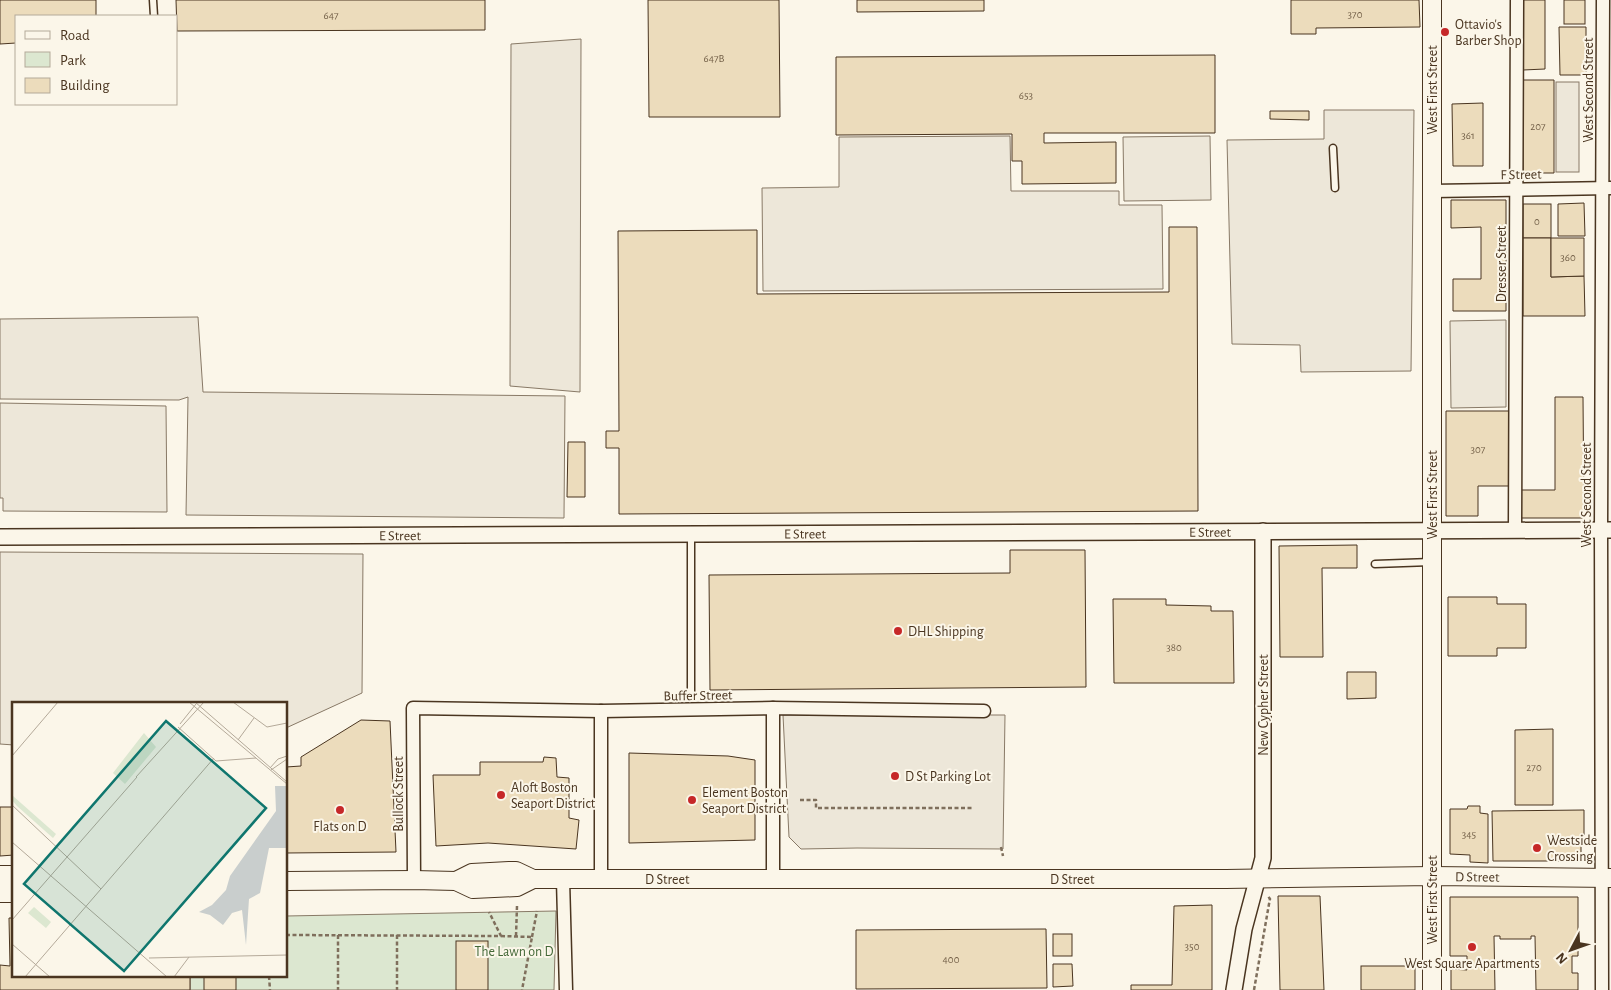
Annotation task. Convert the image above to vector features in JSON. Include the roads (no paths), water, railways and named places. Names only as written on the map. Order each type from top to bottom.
[{"type":"main road","name":"West First Street","points":[[1432,0],[1432,990]]},
{"type":"main road","name":"D Street","points":[[288,881],[456,881],[472,873],[509,871],[516,871],[533,879],[563,880],[1432,876],[1607,878]]},
{"type":"street","name":"Dresser Street","points":[[1514,529],[1517,0]]},
{"type":"street","name":"West Second Street","points":[[1602,990],[1607,878],[1607,188],[1603,0]]},
{"type":"street","name":"F Street","points":[[1432,191],[1607,188]]},
{"type":"street","name":"E Street","points":[[0,537],[1606,530]]},
{"type":"street","name":"New Cypher Street","points":[[1234,990],[1244,929],[1263,858],[1263,531]]},
{"type":"street","name":"Buffer Street","points":[[412,708],[601,711],[773,708],[984,711]]},
{"type":"street","name":"Bullock Street","points":[[412,708],[414,880]]},
{"type":"street","points":[[773,708],[773,879]]},
{"type":"street","points":[[601,711],[601,880]]},
{"type":"street","points":[[563,880],[566,990]]},
{"type":"lane","points":[[153,0],[154,15]]},
{"type":"lane","points":[[1333,148],[1334,188]]},
{"type":"lane","points":[[691,534],[691,692]]},
{"type":"lane","points":[[1375,564],[1432,562]]},
{"type":"place","name":"Ottavio's Barber Shop","points":[[1445,32]]},
{"type":"place","name":"DHL Shipping","points":[[898,631]]},
{"type":"place","name":"D St Parking Lot","points":[[895,776]]},
{"type":"place","name":"Aloft Boston Seaport District","points":[[501,795]]},
{"type":"place","name":"Element Boston Seaport District","points":[[692,800]]},
{"type":"place","name":"Flats on D","points":[[340,810]]},
{"type":"place","name":"Westside Crossing","points":[[1537,848]]},
{"type":"place","name":"West Square Apartments","points":[[1472,947]]},
{"type":"park label","name":"The Lawn on D","points":[[514,951]]}]
